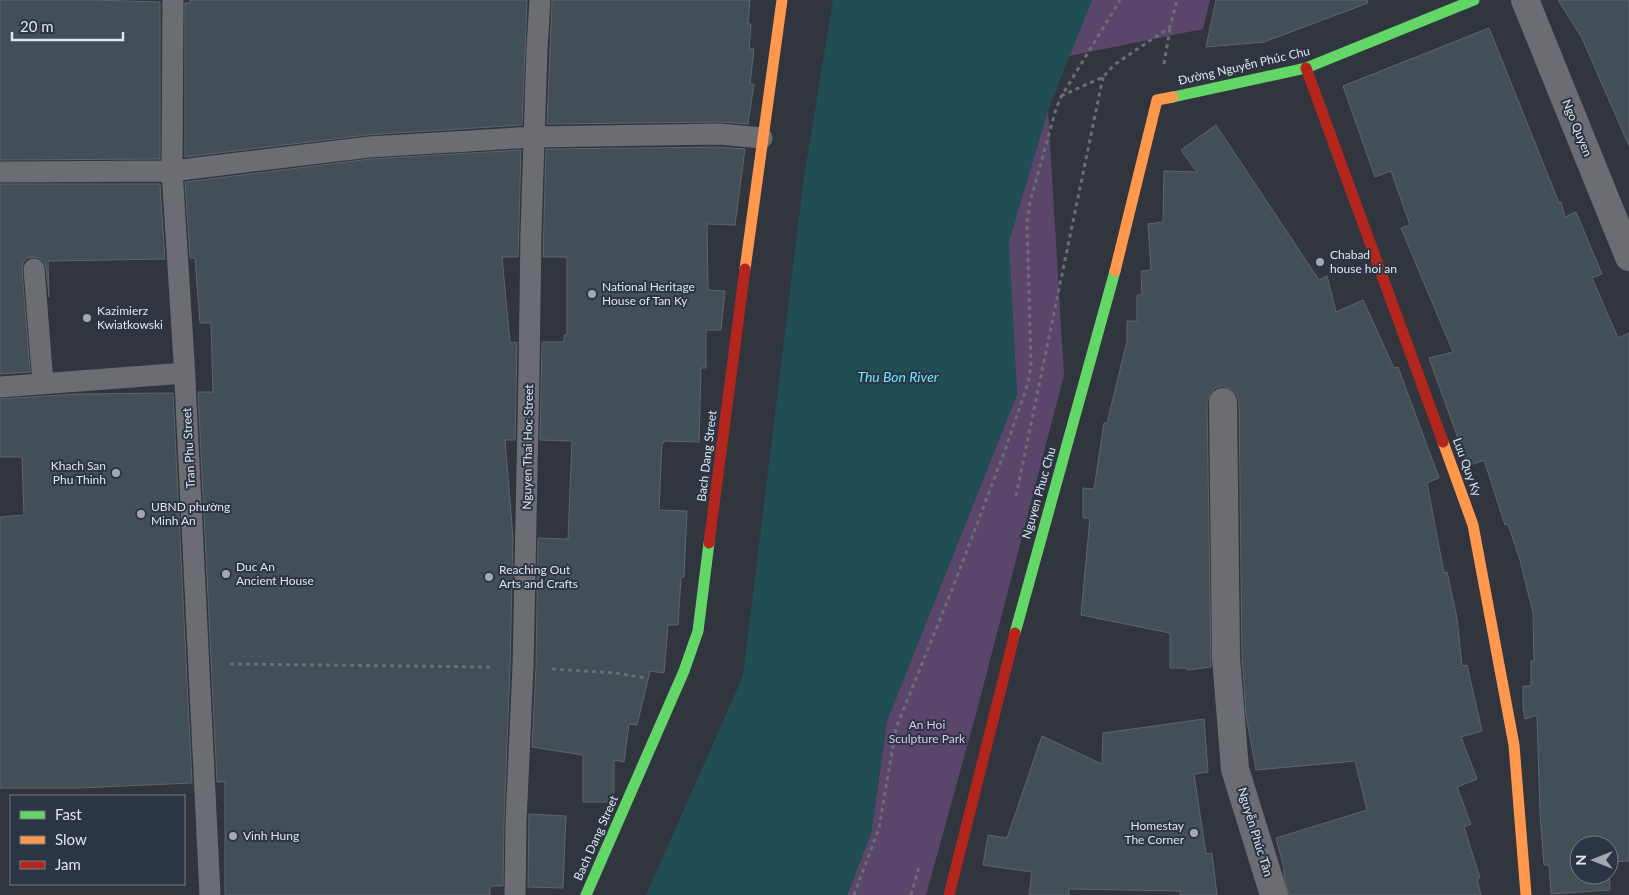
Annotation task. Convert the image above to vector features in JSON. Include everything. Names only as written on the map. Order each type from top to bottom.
[{"type":"street","name":"Bach Dang Street","points":[[586,895],[684,671],[698,630],[762,138],[782,0]]},
{"type":"street","name":"Đường Nguyễn Phúc Chu","points":[[1157,100],[1306,68],[1474,0]]},
{"type":"street","name":"Ngo Quyen","points":[[1526,0],[1629,257]]},
{"type":"street","name":"Luu Quy Ky","points":[[1306,68],[1473,525],[1514,745],[1526,895]]},
{"type":"street","name":"Nguyen Phuc Chu","points":[[949,895],[1004,671],[1108,298],[1157,100]]},
{"type":"street","name":"Nguyễn Phúc Tần","points":[[1223,402],[1226,658],[1235,769],[1274,895]]},
{"type":"lane","name":"Tran Phu Street","points":[[173,0],[172,171],[185,373],[210,895]]},
{"type":"lane","name":"Nguyen Thai Hoc Street","points":[[515,895],[516,822],[523,667],[530,233],[540,0]]},
{"type":"lane","points":[[0,172],[172,171],[369,147],[534,137],[719,134],[762,138]]},
{"type":"lane","points":[[34,269],[43,384]]},
{"type":"lane","points":[[0,387],[185,373]]},
{"type":"path","points":[[854,895],[879,828],[899,721],[953,587],[1004,453],[1028,383],[1030,365],[1027,222],[1032,193],[1056,109],[1061,97],[1120,0]]},
{"type":"path","points":[[1061,97],[1104,77],[1114,65],[1170,27],[1177,0]]},
{"type":"path","points":[[1014,504],[1104,77]]},
{"type":"path","points":[[199,663],[523,667],[616,673],[649,679],[684,671]]},
{"type":"path","points":[[911,895],[919,867]]},
{"type":"green space","points":[[1092,0],[1210,0],[1203,29],[1069,56]]},
{"type":"green space","name":"An Hoi Sculpture Park","points":[[1048,110],[1064,375],[976,714],[926,895],[847,895],[871,833],[887,721],[1017,394],[1008,242]]},
{"type":"water","name":"Thu Bon River","points":[[833,0],[1092,0],[1048,110],[1009,242],[1017,394],[887,721],[871,833],[847,895],[646,895],[743,676],[804,177]]},
{"type":"building","points":[[0,0],[160,2],[160,159],[0,160]]},
{"type":"building","points":[[190,0],[527,0],[522,125],[367,135],[185,157],[185,3],[190,3]]},
{"type":"building","points":[[552,0],[750,0],[748,24],[751,24],[749,49],[754,49],[750,84],[754,84],[748,124],[719,122],[547,124]]},
{"type":"building","points":[[1216,0],[1367,0],[1368,3],[1264,42],[1206,47]]},
{"type":"building","points":[[1558,0],[1629,0],[1629,146],[1582,38]]},
{"type":"building","points":[[1489,28],[1559,203],[1561,202],[1565,217],[1576,212],[1602,274],[1592,278],[1618,338],[1629,333],[1629,861],[1619,862],[1619,835],[1569,835],[1569,885],[1610,885],[1610,890],[1551,894],[1549,865],[1544,865],[1540,814],[1537,715],[1525,719],[1523,708],[1523,686],[1531,686],[1531,661],[1534,661],[1533,613],[1520,560],[1508,524],[1505,525],[1484,460],[1468,466],[1429,358],[1453,352],[1401,228],[1410,225],[1391,171],[1375,177],[1343,86]]},
{"type":"building","points":[[1216,125],[1319,280],[1327,276],[1336,312],[1363,300],[1394,368],[1398,367],[1439,478],[1427,483],[1444,573],[1447,572],[1457,618],[1462,666],[1467,665],[1482,731],[1461,737],[1477,779],[1457,787],[1471,824],[1464,827],[1480,878],[1477,879],[1481,895],[1289,895],[1276,838],[1367,810],[1355,761],[1256,770],[1246,715],[1242,657],[1239,402],[1237,394],[1231,389],[1223,386],[1215,388],[1207,402],[1211,667],[1187,670],[1187,668],[1170,668],[1170,633],[1081,615],[1090,518],[1083,518],[1083,488],[1094,489],[1104,423],[1107,423],[1127,341],[1127,321],[1137,321],[1137,295],[1142,295],[1141,271],[1151,270],[1148,224],[1163,222],[1164,171],[1197,172],[1181,150]]},
{"type":"building","points":[[719,147],[745,149],[735,225],[707,224],[708,290],[725,291],[721,330],[706,330],[706,368],[701,368],[699,442],[664,441],[662,443],[659,510],[687,511],[684,577],[681,577],[678,625],[668,625],[664,673],[650,671],[637,725],[629,724],[624,762],[614,760],[614,792],[610,802],[583,802],[583,755],[532,747],[536,667],[538,538],[568,539],[572,441],[540,440],[542,342],[564,342],[564,335],[567,335],[567,257],[543,257],[546,149]]},
{"type":"building","points":[[521,150],[518,257],[502,257],[510,343],[517,342],[515,440],[505,440],[513,538],[503,886],[490,886],[490,895],[225,895],[225,782],[217,782],[198,392],[213,392],[211,323],[200,323],[195,258],[190,258],[185,182],[370,159]]},
{"type":"building","points":[[0,184],[160,184],[165,259],[48,261],[49,297],[44,262],[39,258],[33,257],[27,258],[23,263],[30,372],[0,374]]},
{"type":"building","points":[[173,393],[192,783],[78,788],[0,788],[0,517],[24,515],[22,457],[0,457],[0,399],[76,394]]},
{"type":"building","points":[[1204,719],[1208,772],[1194,774],[1206,854],[1212,853],[1217,895],[1180,895],[1180,891],[1069,889],[1069,895],[1029,895],[1032,872],[983,865],[988,835],[1007,838],[1042,736],[1102,764],[1103,733]]},
{"type":"building","points":[[529,814],[566,816],[563,888],[528,887]]},
{"type":"traffic: fast","points":[[1173,97],[1306,68],[1474,0]]},
{"type":"traffic: fast","points":[[1015,633],[1115,271]]},
{"type":"traffic: fast","points":[[586,895],[684,671],[698,631],[709,543]]},
{"type":"traffic: slow","points":[[745,269],[782,0]]},
{"type":"traffic: slow","points":[[1115,271],[1157,100],[1173,97]]},
{"type":"traffic: slow","points":[[1443,442],[1473,525],[1514,745],[1526,895]]},
{"type":"traffic: jam","points":[[1306,68],[1443,442]]},
{"type":"traffic: jam","points":[[709,543],[745,269]]},
{"type":"traffic: jam","points":[[949,895],[1015,633]]},
{"type":"place","name":"Chabad house hoi an","points":[[1320,262]]},
{"type":"place","name":"National Heritage House of Tan Ky","points":[[592,294]]},
{"type":"place","name":"Kazimierz Kwiatkowski","points":[[87,318]]},
{"type":"place","name":"Khach San Phu Thinh","points":[[116,473]]},
{"type":"place","name":"UBND phường Minh An","points":[[141,514]]},
{"type":"place","name":"Duc An Ancient House","points":[[226,574]]},
{"type":"place","name":"Reaching Out Arts and Crafts","points":[[489,577]]},
{"type":"place","name":"Homestay The Corner","points":[[1194,833]]},
{"type":"place","name":"Vinh Hung","points":[[233,836]]}]
